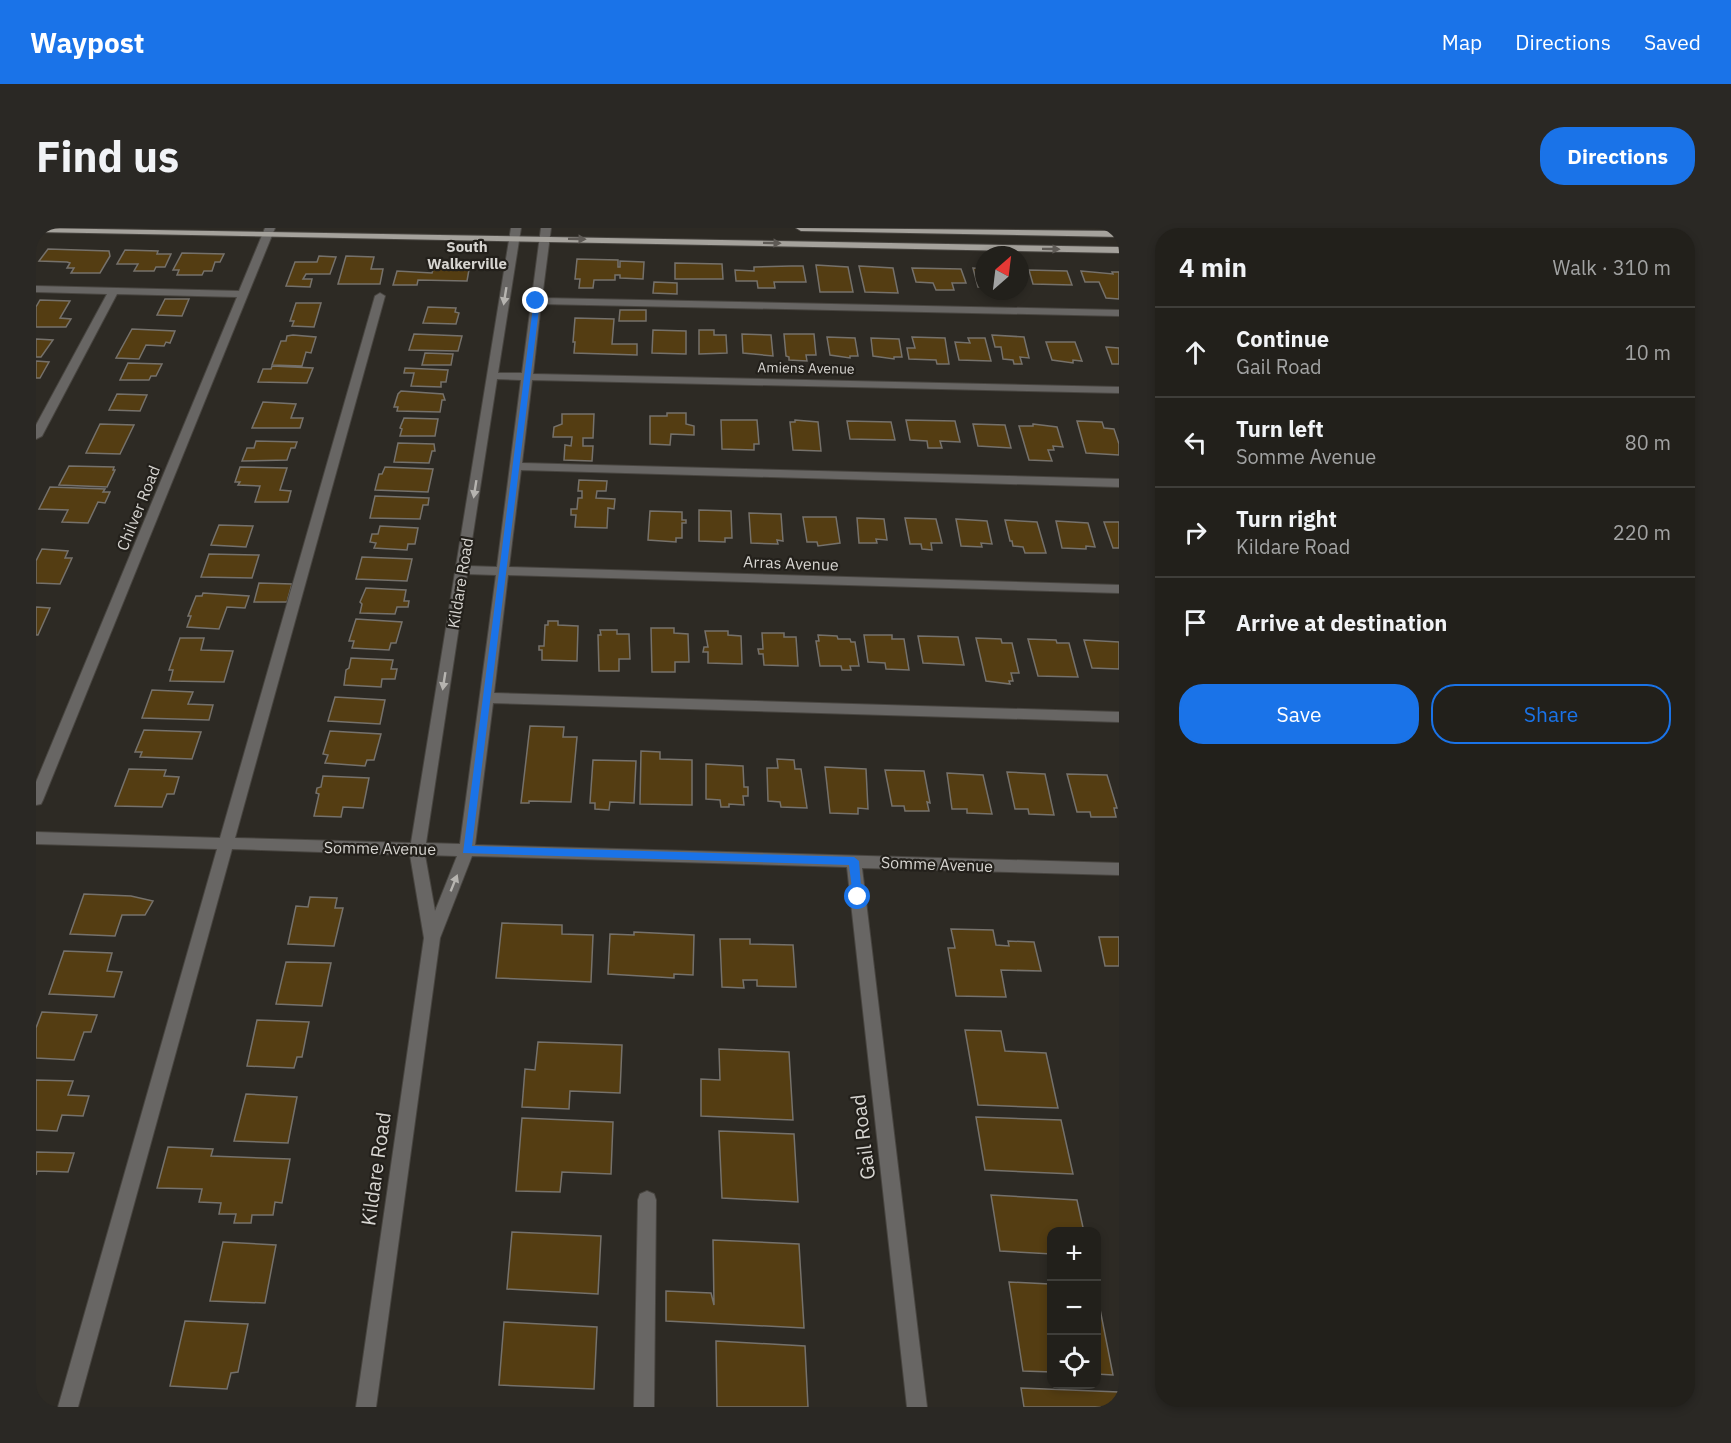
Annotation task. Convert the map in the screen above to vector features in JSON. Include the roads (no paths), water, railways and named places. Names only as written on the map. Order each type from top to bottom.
[{"type":"main road","points":[[801,228],[1119,234]]},
{"type":"main road","points":[[36,229],[545,233],[1119,250]]},
{"type":"street","name":"Chilver Road","points":[[36,800],[269,231]]},
{"type":"street","name":"Kildare Road","points":[[432,938],[417,850],[515,233]]},
{"type":"street","name":"Kildare Road","points":[[366,1407],[432,938],[467,850],[545,233]]},
{"type":"street","points":[[36,289],[243,294]]},
{"type":"street","points":[[36,436],[114,290]]},
{"type":"street","points":[[68,1407],[380,296]]},
{"type":"street","points":[[536,301],[1119,313]]},
{"type":"street","name":"Amiens Avenue","points":[[492,376],[1119,390]]},
{"type":"street","points":[[516,466],[1119,483]]},
{"type":"street","name":"Arras Avenue","points":[[462,570],[1119,588]]},
{"type":"street","points":[[486,698],[1119,717]]},
{"type":"street","name":"Somme Avenue","points":[[36,838],[1119,869]]},
{"type":"street","name":"Gail Road","points":[[854,861],[917,1407]]},
{"type":"street","points":[[644,1407],[647,1200]]},
{"type":"district","name":"South Walkerville","points":[[467,256]]}]
